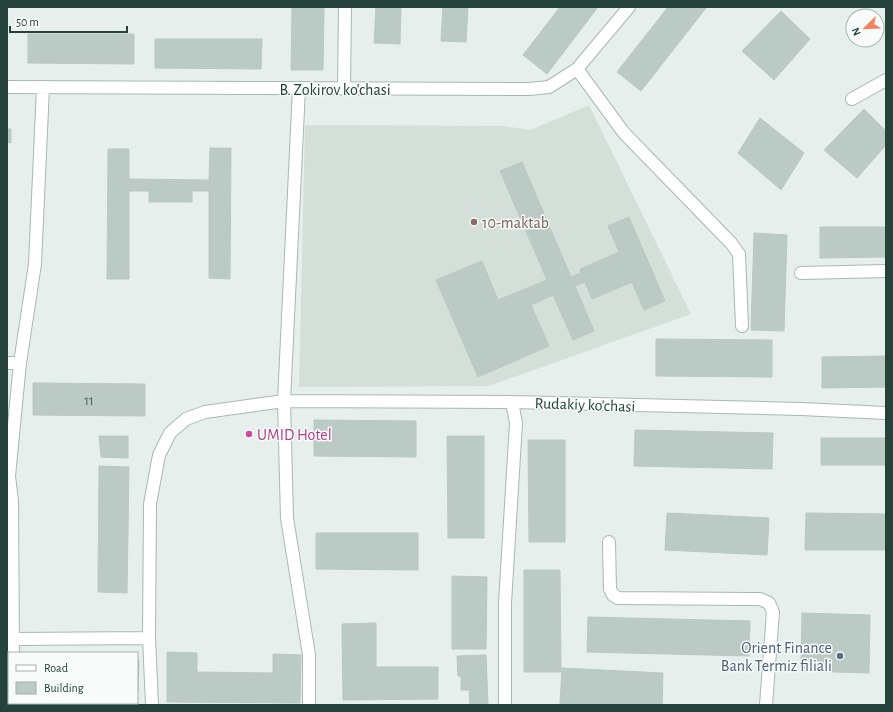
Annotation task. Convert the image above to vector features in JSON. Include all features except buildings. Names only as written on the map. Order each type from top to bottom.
[{"type":"street","points":[[344,89],[345,7]]},
{"type":"street","name":"B. Zokirov ko'chasi","points":[[7,87],[529,90],[549,87],[577,69],[629,7]]},
{"type":"street","points":[[577,69],[624,133],[731,243],[739,254],[742,326]]},
{"type":"street","points":[[852,99],[886,80]]},
{"type":"street","points":[[13,652],[12,501],[8,476],[20,364],[35,264],[43,87]]},
{"type":"street","points":[[299,88],[284,401],[287,518],[309,655],[309,705]]},
{"type":"street","points":[[802,273],[886,271]]},
{"type":"street","points":[[7,363],[20,364]]},
{"type":"street","name":"Rudakiy ko'chasi","points":[[152,705],[149,638],[150,504],[159,455],[170,434],[186,419],[205,412],[284,401],[512,402],[801,409],[886,413]]},
{"type":"street","points":[[505,705],[505,603],[516,423],[512,402]]},
{"type":"street","points":[[609,542],[610,589],[613,595],[618,598],[751,598],[760,599],[769,603],[772,612],[766,705]]},
{"type":"street","points":[[13,639],[149,638]]},
{"type":"shaded area","name":"10-maktab","points":[[589,105],[691,314],[489,386],[299,387],[305,125],[502,126],[531,130]]},
{"type":"place","name":"10-maktab","points":[[474,222]]},
{"type":"place","name":"UMID Hotel","points":[[249,434]]},
{"type":"place","name":"Orient Finance Bank Termiz filiali","points":[[840,656]]}]
